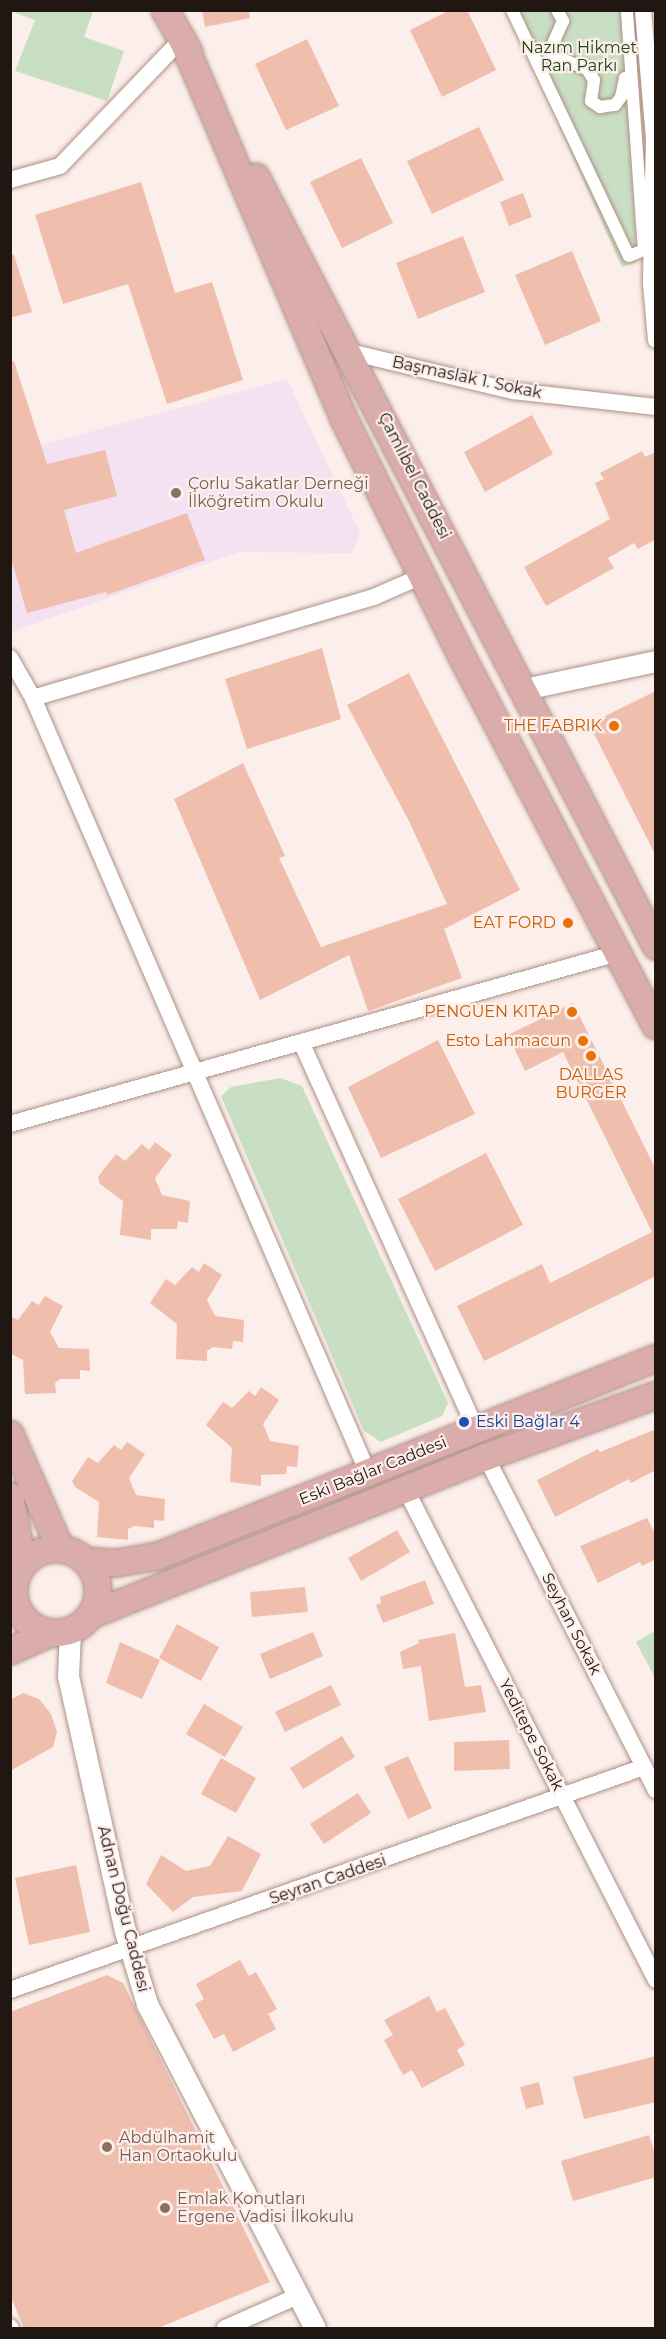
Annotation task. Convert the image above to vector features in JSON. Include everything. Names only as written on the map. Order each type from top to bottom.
[{"type":"main road","name":"Çamlıbel Caddesi","points":[[165,10],[350,352],[524,689],[563,771],[656,946]]},
{"type":"main road","points":[[182,39],[324,377],[422,576],[656,1026]]},
{"type":"main road","name":"Eski Bağlar Caddesi","points":[[86,1561],[117,1563],[158,1556],[656,1358]]},
{"type":"main road","name":"Eski Bağlar Caddesi","points":[[91,1615],[486,1458],[656,1395]]},
{"type":"main road","points":[[10,1434],[60,1548],[86,1561],[99,1587],[91,1615],[60,1632],[10,1651]]},
{"type":"main road","points":[[10,1496],[16,1579],[23,1616],[60,1632]]},
{"type":"main road","points":[[16,1579],[34,1555],[60,1548]]},
{"type":"street","points":[[512,10],[629,256],[644,250],[627,10]]},
{"type":"street","points":[[557,10],[563,21],[551,48],[552,55],[587,69],[594,80],[591,100],[600,107],[615,105],[621,96],[625,78],[631,76]]},
{"type":"street","points":[[643,10],[655,138],[651,283],[656,340]]},
{"type":"street","points":[[10,180],[60,166],[182,39]]},
{"type":"street","name":"Başmaslak 1. Sokak","points":[[350,352],[513,391],[656,407]]},
{"type":"street","points":[[33,698],[374,597],[422,576]]},
{"type":"street","points":[[10,658],[33,698],[368,1473]]},
{"type":"street","points":[[524,689],[656,661]]},
{"type":"street","points":[[10,1124],[302,1044],[618,953]]},
{"type":"street","points":[[302,1044],[476,1430]]},
{"type":"street","name":"Seyhan Sokak","points":[[486,1458],[656,1790]]},
{"type":"street","name":"Yeditepe Sokak","points":[[406,1490],[656,1980]]},
{"type":"street","name":"Adnan Doğu Caddesi","points":[[60,1632],[130,1946],[147,2004],[315,2328]]},
{"type":"street","name":"Seyran Caddesi","points":[[10,1990],[130,1946],[343,1875],[644,1767]]},
{"type":"street","points":[[225,2328],[298,2296]]},
{"type":"shaded area","name":"Çorlu Sakatlar Derneği İlköğretim Okulu","points":[[287,379],[360,533],[352,553],[239,552],[11,632],[11,453]]},
{"type":"green space","points":[[10,11],[93,11],[84,37],[124,51],[107,101],[15,71],[35,20]]},
{"type":"green space","name":"Nazım Hikmet Ran Parkı","points":[[508,11],[624,11],[637,262],[622,267]]},
{"type":"green space","points":[[280,1078],[302,1086],[448,1403],[442,1416],[381,1442],[364,1431],[221,1096],[231,1087]]},
{"type":"green space","points":[[655,1631],[655,1678],[636,1642]]},
{"type":"building","points":[[202,10],[249,10],[250,18],[205,27]]},
{"type":"building","points":[[450,10],[467,10],[496,70],[442,97],[410,30]]},
{"type":"building","points":[[307,39],[339,106],[286,130],[255,64]]},
{"type":"building","points":[[479,127],[504,180],[432,214],[407,161]]},
{"type":"building","points":[[361,158],[393,223],[342,248],[310,182]]},
{"type":"building","points":[[141,182],[175,293],[212,282],[243,380],[167,404],[128,284],[63,304],[35,215]]},
{"type":"building","points":[[523,193],[532,217],[509,226],[500,202]]},
{"type":"building","points":[[463,236],[485,292],[418,319],[396,263]]},
{"type":"building","points":[[572,251],[601,321],[545,345],[515,275]]},
{"type":"building","points":[[10,255],[14,255],[32,312],[10,318]]},
{"type":"building","points":[[14,361],[47,464],[105,450],[117,496],[64,510],[76,553],[187,513],[205,560],[107,595],[106,592],[27,613],[10,555],[10,362]]},
{"type":"building","points":[[532,415],[553,454],[485,492],[464,452]]},
{"type":"building","points":[[642,451],[645,457],[656,452],[656,539],[638,549],[634,543],[608,558],[614,568],[546,606],[524,567],[610,519],[595,483],[604,479],[600,473]]},
{"type":"building","points":[[322,648],[341,719],[247,749],[225,679]]},
{"type":"building","points":[[409,673],[520,890],[444,929],[462,978],[368,1011],[349,955],[260,1000],[174,799],[243,763],[285,856],[279,858],[321,947],[447,904],[409,821],[347,705]]},
{"type":"building","points":[[656,691],[656,856],[589,724]]},
{"type":"building","points":[[573,1003],[656,1170],[656,1276],[484,1361],[457,1306],[542,1264],[550,1283],[652,1232],[563,1052],[525,1071],[508,1035]]},
{"type":"building","points":[[438,1040],[475,1114],[381,1158],[348,1087]]},
{"type":"building","points":[[155,1142],[172,1155],[155,1178],[162,1195],[190,1201],[188,1223],[178,1221],[177,1229],[151,1229],[151,1240],[120,1235],[123,1201],[100,1184],[98,1177],[116,1154],[125,1161],[142,1144],[149,1150]]},
{"type":"building","points":[[486,1153],[523,1225],[435,1271],[398,1199]]},
{"type":"building","points":[[204,1263],[222,1275],[207,1300],[215,1316],[244,1320],[243,1342],[233,1341],[232,1349],[213,1347],[207,1351],[207,1361],[176,1359],[177,1324],[150,1303],[166,1279],[175,1285],[192,1267],[199,1272]]},
{"type":"building","points":[[45,1296],[63,1306],[50,1332],[59,1348],[89,1349],[90,1371],[80,1370],[80,1379],[60,1379],[55,1383],[56,1393],[25,1394],[23,1360],[10,1353],[10,1316],[18,1320],[32,1301],[39,1305]]},
{"type":"building","points":[[261,1387],[279,1400],[263,1424],[270,1441],[299,1446],[297,1467],[287,1466],[286,1474],[261,1475],[261,1486],[230,1482],[232,1448],[206,1425],[223,1402],[232,1408],[249,1391],[255,1396]]},
{"type":"building","points":[[656,1429],[656,1470],[631,1483],[629,1479],[555,1517],[537,1480],[598,1449],[600,1452]]},
{"type":"building","points":[[127,1442],[145,1454],[129,1478],[136,1495],[165,1499],[164,1521],[154,1520],[154,1528],[134,1526],[128,1529],[128,1540],[97,1537],[99,1502],[75,1487],[72,1481],[88,1457],[98,1463],[114,1445],[121,1450]]},
{"type":"building","points":[[647,1518],[656,1535],[656,1559],[642,1566],[640,1562],[598,1583],[580,1546]]},
{"type":"building","points":[[397,1530],[410,1552],[361,1581],[348,1558]]},
{"type":"building","points":[[425,1580],[434,1604],[383,1623],[376,1605],[381,1603],[380,1597]]},
{"type":"building","points":[[305,1587],[308,1612],[252,1617],[250,1592]]},
{"type":"building","points":[[177,1624],[219,1647],[201,1681],[159,1658]]},
{"type":"building","points":[[313,1632],[323,1656],[270,1679],[260,1654]]},
{"type":"building","points":[[455,1633],[465,1687],[481,1685],[486,1712],[429,1721],[421,1666],[403,1669],[400,1652],[419,1643],[418,1640]]},
{"type":"building","points":[[120,1642],[160,1660],[142,1699],[106,1683]]},
{"type":"building","points":[[331,1685],[341,1705],[285,1732],[275,1712]]},
{"type":"building","points":[[23,1693],[39,1699],[51,1714],[57,1732],[53,1747],[10,1771],[10,1700]]},
{"type":"building","points":[[204,1704],[243,1727],[225,1757],[186,1734]]},
{"type":"building","points":[[342,1736],[355,1757],[303,1789],[290,1768]]},
{"type":"building","points":[[509,1740],[510,1769],[454,1771],[454,1742]]},
{"type":"building","points":[[408,1756],[432,1808],[408,1819],[384,1767]]},
{"type":"building","points":[[221,1758],[256,1778],[236,1813],[201,1794]]},
{"type":"building","points":[[358,1793],[371,1813],[324,1844],[310,1824]]},
{"type":"building","points":[[228,1836],[261,1854],[242,1891],[193,1897],[173,1912],[146,1884],[161,1855],[186,1871],[210,1866]]},
{"type":"building","points":[[76,1865],[90,1932],[29,1945],[15,1878]]},
{"type":"building","points":[[240,1960],[249,1976],[256,1972],[277,2009],[268,2014],[276,2029],[233,2052],[224,2034],[214,2039],[195,2004],[204,1999],[196,1984]]},
{"type":"building","name":"Abdülhamit Han Ortaokulu","points":[[107,1975],[123,1983],[270,2282],[158,2328],[24,2328],[10,2295],[10,2012]]},
{"type":"building","points":[[429,1996],[437,2012],[445,2008],[465,2045],[457,2050],[465,2065],[422,2088],[412,2070],[403,2075],[384,2040],[393,2035],[384,2020]]},
{"type":"building","points":[[656,2056],[656,2102],[584,2119],[573,2077]]},
{"type":"building","points":[[539,2082],[544,2104],[526,2109],[520,2087]]},
{"type":"building","points":[[649,2135],[656,2157],[656,2177],[573,2201],[561,2161]]},
{"type":"place","name":"Çorlu Sakatlar Derneği İlköğretim Okulu","points":[[176,493]]},
{"type":"place","name":"THE FABRIK","points":[[614,726]]},
{"type":"place","name":"EAT FORD","points":[[568,923]]},
{"type":"place","name":"PENGUEN KITAP","points":[[572,1012]]},
{"type":"place","name":"Esto Lahmacun","points":[[583,1041]]},
{"type":"place","name":"DALLAS BURGER","points":[[591,1056]]},
{"type":"place","name":"Eski Bağlar 4","points":[[464,1422]]},
{"type":"place","name":"Abdülhamit Han Ortaokulu","points":[[107,2147]]},
{"type":"place","name":"Emlak Konutları Ergene Vadisi İlkokulu","points":[[165,2208]]}]
